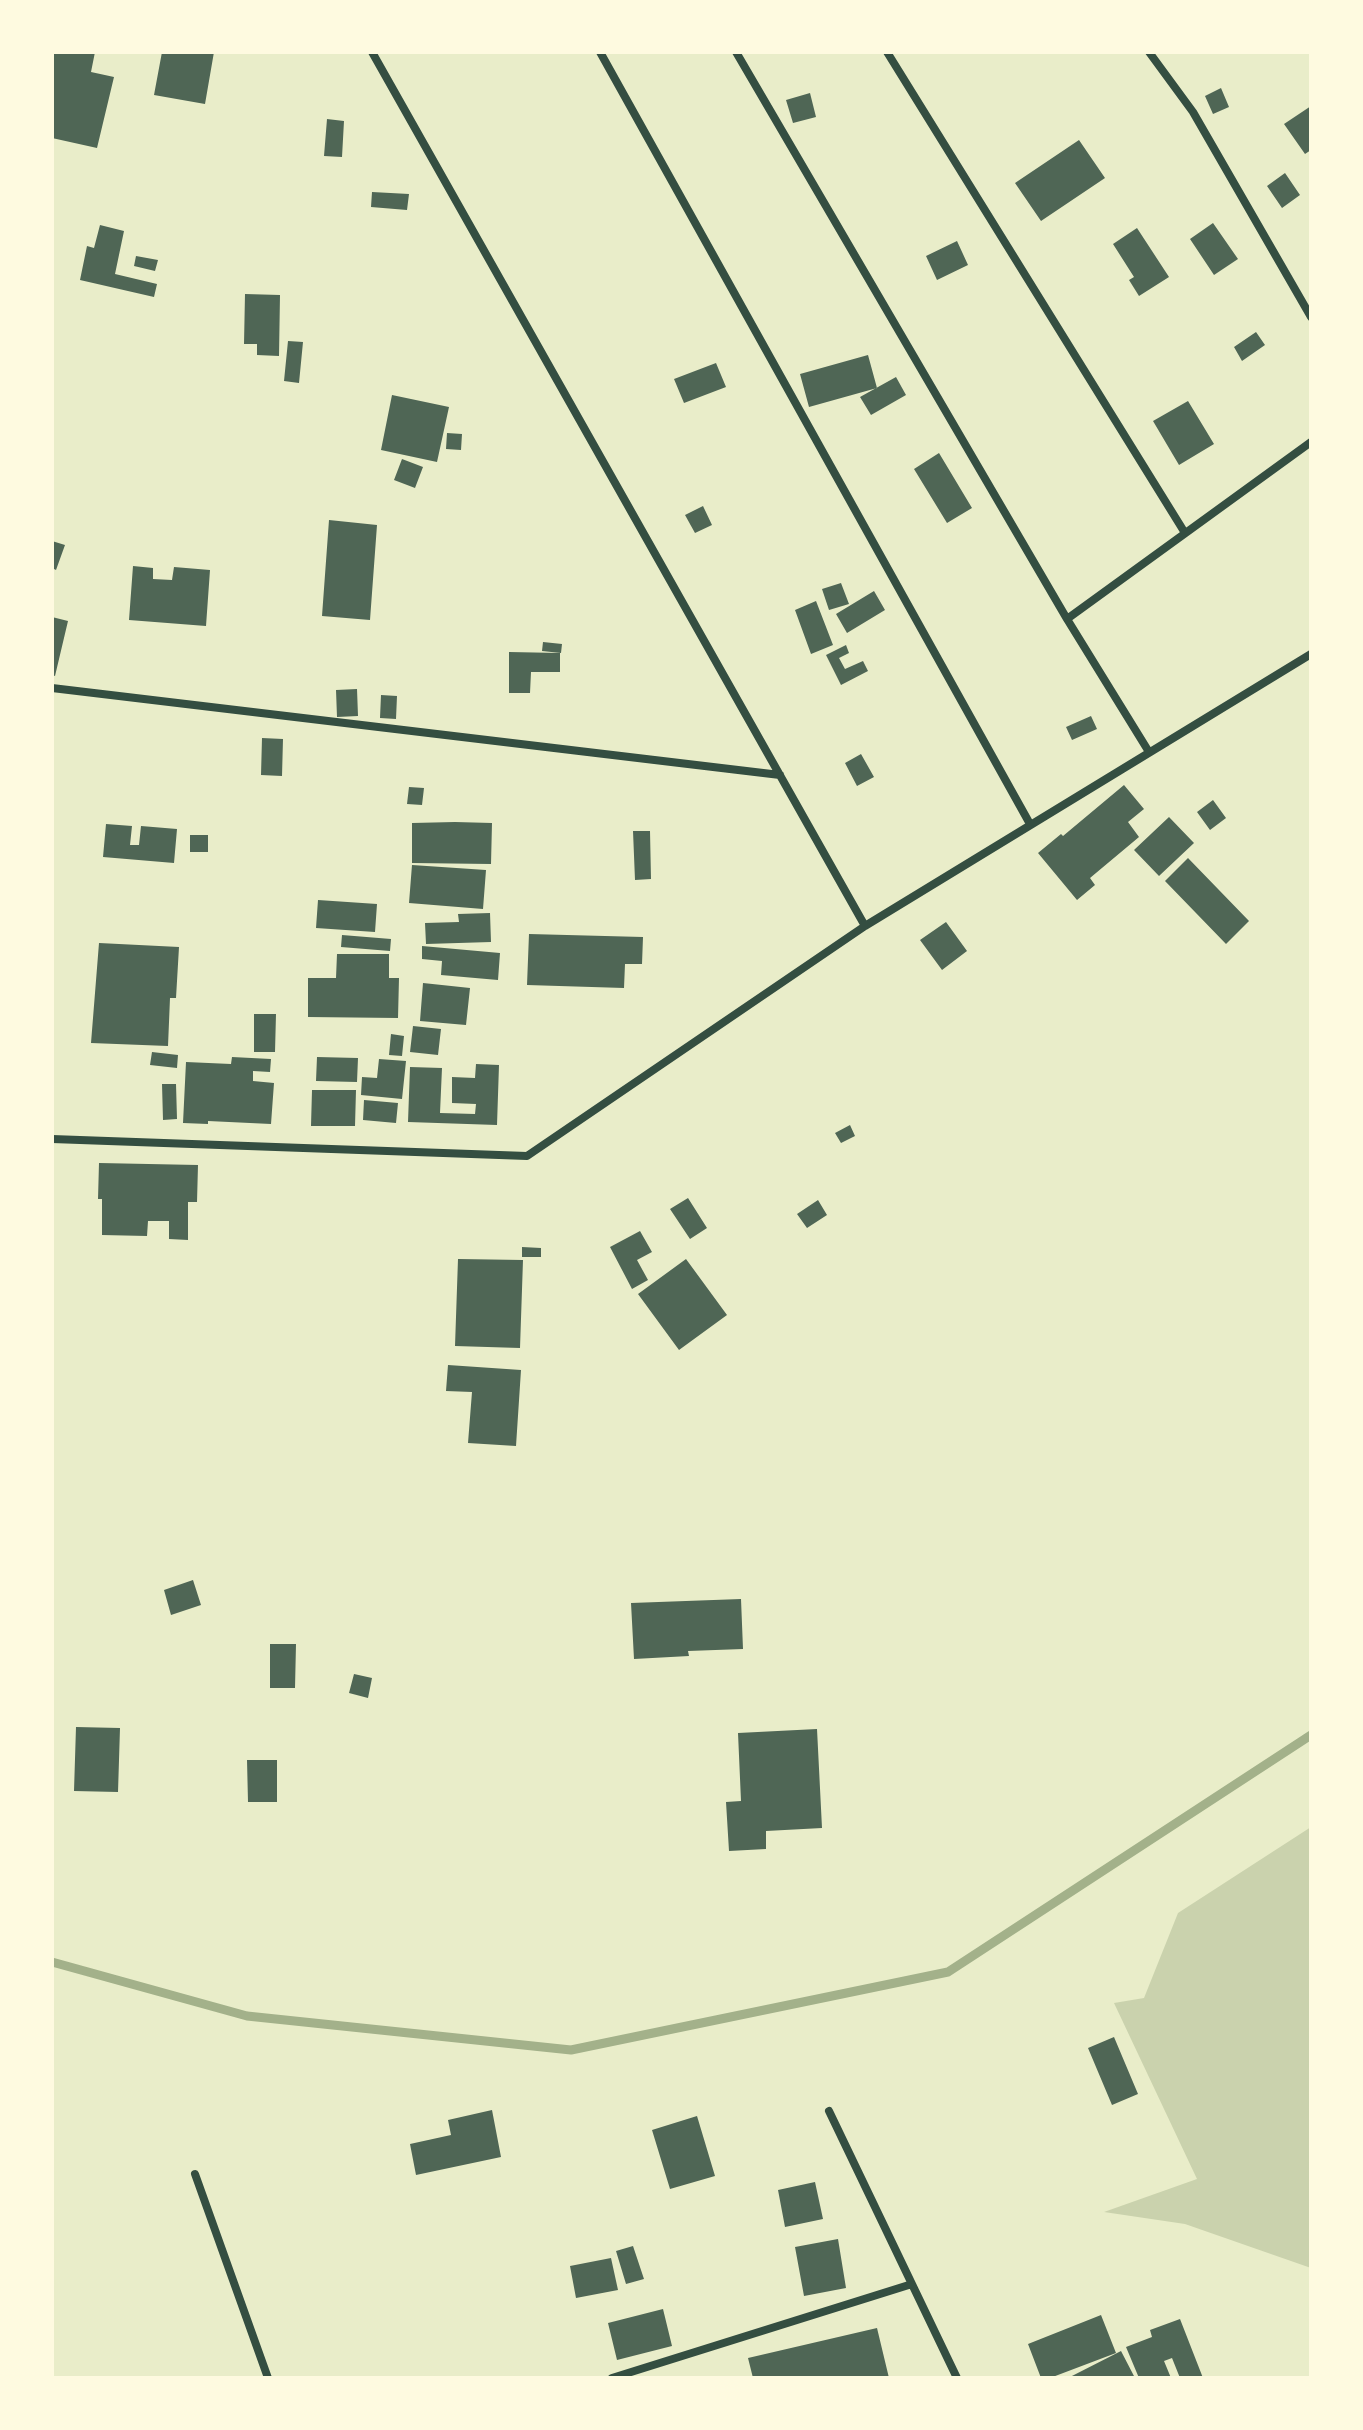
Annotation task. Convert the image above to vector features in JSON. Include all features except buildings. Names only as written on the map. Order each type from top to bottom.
[{"type":"street","points":[[372,52],[865,926]]},
{"type":"street","points":[[600,52],[1030,824]]},
{"type":"street","points":[[736,52],[1067,619],[1149,752]]},
{"type":"street","points":[[887,52],[1185,533]]},
{"type":"street","points":[[1149,52],[1193,112],[1311,317]]},
{"type":"street","points":[[1067,619],[1311,442]]},
{"type":"street","points":[[52,1139],[527,1156],[865,926],[1311,654]]},
{"type":"street","points":[[52,688],[780,775]]},
{"type":"street","points":[[829,2111],[957,2378]]},
{"type":"street","points":[[195,2174],[268,2378]]},
{"type":"street","points":[[612,2378],[912,2284]]},
{"type":"green space","points":[[1311,1827],[1311,2268],[1185,2224],[1104,2212],[1197,2179],[1114,2003],[1144,1998],[1178,1913]]},
{"type":"waterway","points":[[52,1962],[247,2016],[571,2050],[948,1972],[1311,1735]]}]
